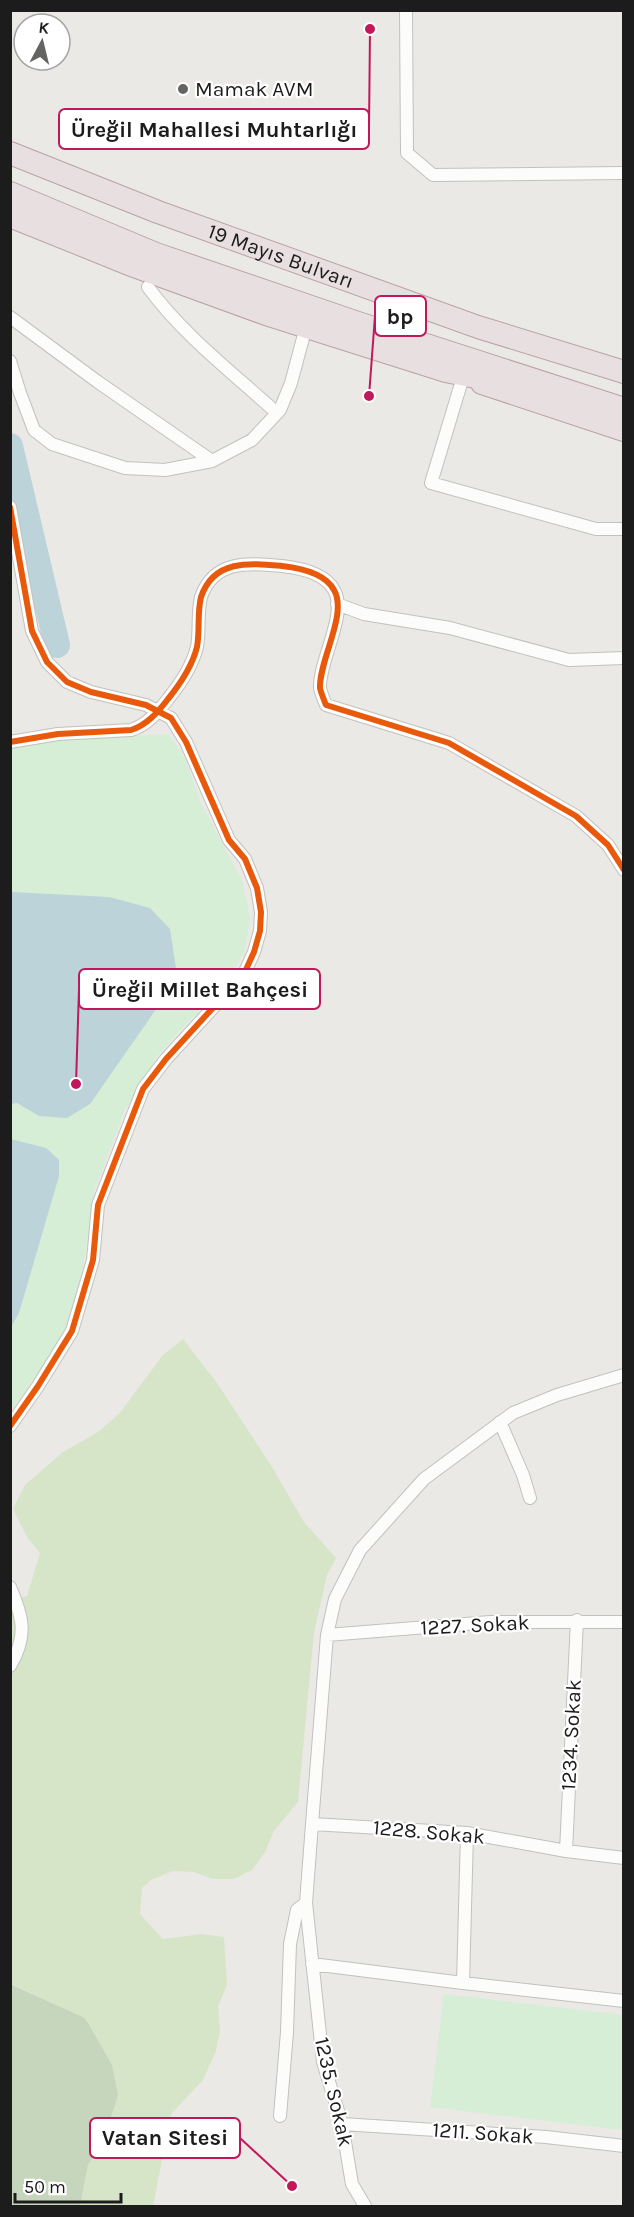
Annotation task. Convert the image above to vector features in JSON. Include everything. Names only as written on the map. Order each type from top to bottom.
[{"type":"highway","name":"19 Mayıs Bulvarı","points":[[10,153],[158,213],[478,327],[624,372]]},
{"type":"highway","name":"19 Mayıs Bulvarı","points":[[10,193],[156,254],[355,322],[624,409]]},
{"type":"highway","points":[[10,216],[134,266],[306,327],[624,430]]},
{"type":"highway","points":[[455,374],[594,400]]},
{"type":"street","points":[[406,10],[407,153],[433,174],[624,174]]},
{"type":"street","points":[[148,287],[160,303],[217,359],[277,413]]},
{"type":"street","points":[[10,317],[98,382],[212,461]]},
{"type":"street","points":[[10,361],[34,430],[52,444],[125,468],[165,470],[212,461],[252,440],[277,413],[291,383],[306,327]]},
{"type":"street","points":[[455,374],[431,483],[596,529],[624,529]]},
{"type":"street","points":[[10,507],[32,631],[47,662],[67,682],[91,692],[146,705],[171,718],[186,742],[229,840],[245,859],[257,888],[261,912],[260,931],[244,974],[165,1059],[143,1089],[98,1205],[93,1260],[72,1331],[10,1426]]},
{"type":"street","points":[[10,742],[58,734],[131,730],[140,727],[158,711],[189,670],[197,647],[201,598],[208,583],[224,569],[248,562],[300,568],[326,580],[335,591],[338,609],[320,689],[326,705],[449,743],[576,816],[608,845],[624,870]]},
{"type":"street","points":[[337,604],[364,614],[450,628],[569,660],[624,658]]},
{"type":"street","points":[[280,2116],[287,2032],[290,1944],[297,1910],[306,1903],[327,1635],[335,1599],[360,1550],[424,1479],[513,1413],[556,1395],[624,1375]]},
{"type":"street","points":[[500,1422],[523,1475],[530,1498]]},
{"type":"street","points":[[10,1587],[23,1624],[23,1635],[17,1655],[10,1666]]},
{"type":"street","name":"1227. Sokak","points":[[327,1635],[490,1622],[577,1620],[624,1622]]},
{"type":"street","name":"1234. Sokak","points":[[566,1851],[577,1620]]},
{"type":"street","name":"1228. Sokak","points":[[312,1824],[467,1833],[566,1851],[624,1858]]},
{"type":"street","points":[[464,1983],[467,1833]]},
{"type":"street","name":"1235. Sokak","points":[[306,1903],[323,2062],[342,2124],[352,2184],[365,2206]]},
{"type":"street","points":[[312,1964],[624,2001]]},
{"type":"street","name":"1211. Sokak","points":[[342,2124],[546,2137],[624,2146]]},
{"type":"green space","points":[[169,734],[184,756],[201,803],[242,881],[250,918],[245,951],[227,980],[158,1055],[124,1112],[95,1189],[80,1288],[71,1319],[46,1364],[11,1410],[11,748],[79,738]]},
{"type":"green space","points":[[183,1339],[217,1383],[272,1467],[304,1522],[336,1558],[327,1575],[314,1632],[298,1802],[274,1831],[265,1852],[252,1870],[234,1879],[213,1879],[194,1872],[173,1871],[151,1880],[142,1888],[140,1914],[163,1939],[202,1934],[224,1937],[227,1985],[218,2006],[220,2031],[216,2051],[203,2080],[173,2112],[165,2127],[163,2155],[153,2206],[80,2206],[88,2165],[103,2141],[85,2018],[11,1984],[11,1601],[27,1596],[40,1553],[27,1537],[13,1509],[25,1485],[63,1452],[98,1432],[119,1414],[163,1355]]},
{"type":"green space","points":[[10,1984],[85,2018],[112,2065],[118,2095],[103,2141],[88,2165],[80,2206],[11,2206]]},
{"type":"green space","points":[[444,1994],[623,2015],[623,2130],[430,2107]]},
{"type":"water","points":[[11,892],[109,897],[150,908],[170,929],[176,968],[168,992],[90,1104],[67,1118],[39,1116],[17,1103],[11,1104]]},
{"type":"water","points":[[11,1139],[46,1148],[59,1160],[59,1176],[19,1313],[11,1327]]},
{"type":"waterway","points":[[10,446],[57,645]]},
{"type":"cycle path","points":[[10,507],[32,631],[47,662],[67,682],[91,692],[146,705],[171,718],[186,742],[229,840],[245,859],[257,888],[261,912],[260,931],[244,974],[166,1059],[143,1089],[98,1205],[93,1260],[72,1331],[10,1426]]},
{"type":"cycle path","points":[[10,742],[58,734],[131,730],[142,725],[152,718],[164,704],[189,668],[197,647],[201,597],[215,576],[234,566],[246,564],[296,568],[325,579],[334,590],[337,600],[338,612],[321,677],[320,688],[326,705],[449,743],[576,816],[608,845],[624,870]]},
{"type":"place","name":"Üreğil Mahallesi Muhtarlığı","points":[[370,29]]},
{"type":"place","name":"Mamak AVM","points":[[183,89]]},
{"type":"place","name":"bp","points":[[369,396]]},
{"type":"place","name":"Üreğil Millet Bahçesi","points":[[76,1084]]},
{"type":"place","name":"Vatan Sitesi","points":[[292,2186]]}]
